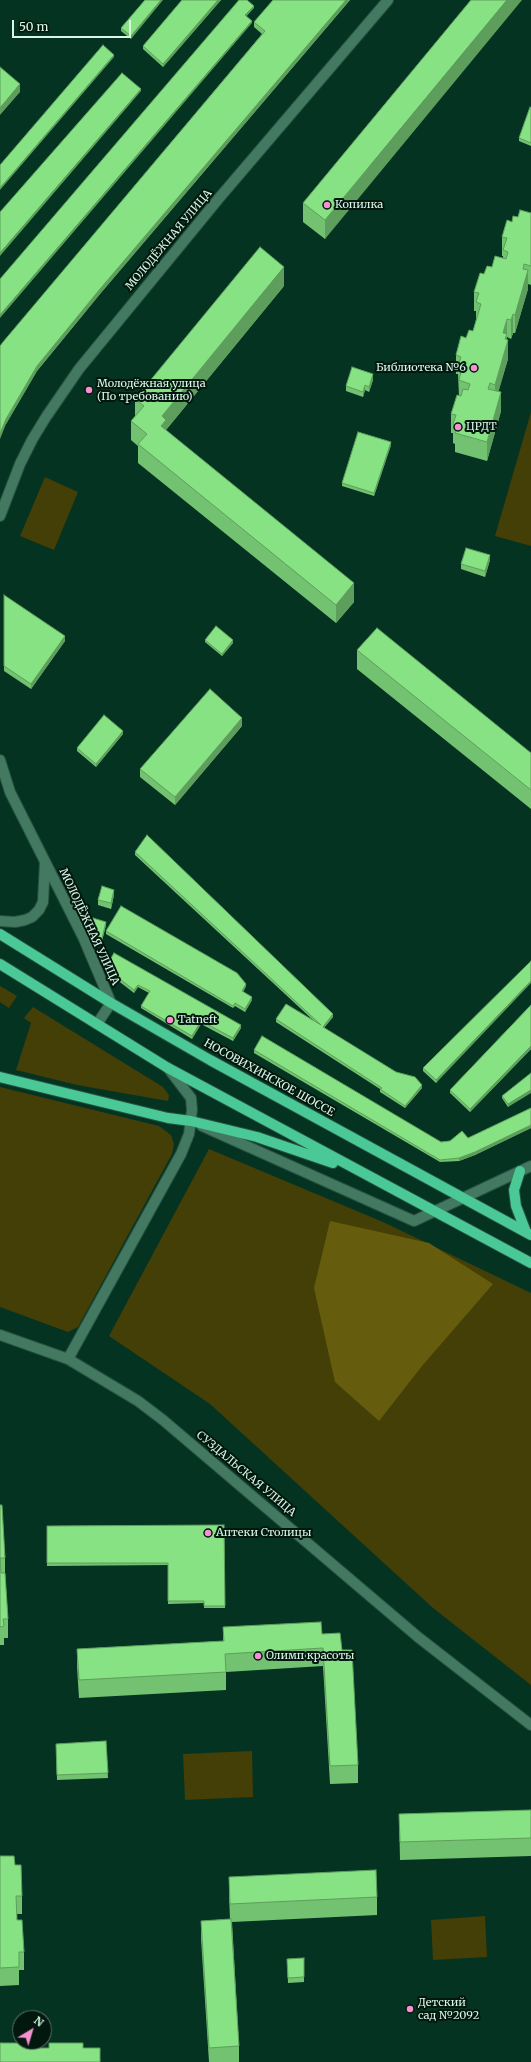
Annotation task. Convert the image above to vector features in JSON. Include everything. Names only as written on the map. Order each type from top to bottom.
[{"type":"main road","name":"НОСОВИХИНСКОЕ ШОССЕ","points":[[0,934],[111,1003],[210,1060],[528,1233]]},
{"type":"main road","points":[[0,964],[168,1068],[531,1264]]},
{"type":"main road","points":[[0,1077],[168,1118],[191,1121],[257,1137],[360,1171]]},
{"type":"main road","points":[[520,1171],[514,1190],[516,1206],[528,1233]]},
{"type":"street","name":"МОЛОДЁЖНАЯ УЛИЦА","points":[[0,516],[20,464],[32,440],[50,410],[79,369],[220,197],[388,0]]},
{"type":"street","name":"МОЛОДЁЖНАЯ УЛИЦА","points":[[0,760],[10,792],[83,937],[111,1003]]},
{"type":"street","name":"МОЛОДЁЖНАЯ УЛИЦА","points":[[0,921],[15,922],[25,920],[32,917],[39,910],[43,902],[45,860]]},
{"type":"street","points":[[98,1024],[111,1003]]},
{"type":"street","points":[[68,1359],[181,1154],[189,1134],[192,1110],[191,1098],[168,1068]]},
{"type":"street","points":[[191,1121],[414,1222],[434,1211],[531,1166]]},
{"type":"street","name":"СУЗДАЛЬСКАЯ УЛИЦА","points":[[0,1335],[68,1359],[102,1378],[163,1420],[418,1637],[531,1725]]},
{"type":"shaded area","points":[[531,412],[531,546],[495,536]]},
{"type":"shaded area","points":[[45,477],[78,492],[54,550],[20,536]]},
{"type":"shaded area","points":[[0,986],[17,996],[9,1008],[0,1002]]},
{"type":"shaded area","points":[[33,1007],[163,1087],[169,1095],[168,1101],[77,1085],[16,1070],[31,1023],[24,1018]]},
{"type":"shaded area","points":[[0,1087],[159,1126],[171,1135],[174,1144],[172,1154],[78,1327],[68,1332],[0,1307]]},
{"type":"shaded area","points":[[209,1149],[383,1222],[531,1293],[531,1685],[433,1608],[210,1404],[109,1336]]},
{"type":"shaded area","points":[[330,1221],[429,1243],[493,1284],[422,1366],[379,1421],[335,1382],[314,1288]]},
{"type":"shaded area","points":[[252,1751],[253,1797],[185,1800],[183,1754]]},
{"type":"shaded area","points":[[485,1916],[487,1957],[433,1960],[431,1920]]},
{"type":"building","points":[[145,0],[161,0],[131,36],[121,28]]},
{"type":"building","points":[[182,0],[218,0],[163,64],[143,46]]},
{"type":"building","points":[[239,0],[247,0],[254,6],[245,15],[252,21],[0,315],[0,279]]},
{"type":"building","points":[[273,0],[346,0],[100,289],[37,366],[6,419],[0,434],[0,346],[265,31],[254,22]]},
{"type":"building","points":[[471,0],[507,0],[325,220],[303,203]]},
{"type":"building","points":[[103,45],[114,55],[0,188],[0,165]]},
{"type":"building","points":[[0,67],[20,84],[0,108]]},
{"type":"building","points":[[122,73],[141,89],[0,253],[0,212]]},
{"type":"building","points":[[530,107],[531,108],[531,143],[519,138]]},
{"type":"building","points":[[520,210],[531,213],[531,266],[524,264],[523,269],[528,270],[515,315],[513,314],[511,320],[507,319],[503,333],[507,334],[505,339],[508,340],[495,385],[490,383],[488,389],[501,392],[487,442],[455,433],[458,426],[453,424],[456,415],[451,414],[457,395],[461,396],[463,389],[468,390],[470,384],[459,380],[462,368],[458,366],[461,357],[456,355],[461,336],[466,338],[469,330],[473,331],[481,304],[476,302],[479,293],[474,292],[480,273],[484,274],[487,266],[492,267],[495,256],[506,259],[508,252],[503,250],[507,238],[502,237],[507,220],[512,222],[513,216],[518,217]]},
{"type":"building","points":[[260,247],[284,267],[162,416],[166,420],[161,426],[354,583],[336,605],[138,444],[147,434],[131,421],[144,406],[135,399]]},
{"type":"building","points":[[352,367],[373,374],[369,387],[365,385],[363,392],[346,386]]},
{"type":"building","points":[[358,432],[391,442],[374,493],[342,483]]},
{"type":"building","points":[[466,548],[490,555],[485,571],[461,564]]},
{"type":"building","points":[[4,595],[65,636],[31,684],[4,666]]},
{"type":"building","points":[[216,626],[233,640],[222,654],[205,640]]},
{"type":"building","points":[[377,628],[531,753],[531,790],[357,650]]},
{"type":"building","points":[[210,689],[242,718],[175,797],[140,769]]},
{"type":"building","points":[[104,715],[123,731],[96,764],[77,748]]},
{"type":"building","points":[[147,835],[333,1014],[323,1027],[396,1072],[415,1077],[422,1085],[405,1106],[380,1089],[382,1088],[276,1019],[286,1004],[321,1025],[135,852]]},
{"type":"building","points":[[102,886],[114,890],[111,903],[98,900]]},
{"type":"building","points":[[121,906],[237,973],[246,984],[242,991],[252,997],[245,1009],[235,1003],[233,1006],[106,931]]},
{"type":"building","points":[[93,918],[106,922],[102,938],[89,934]]},
{"type":"building","points":[[114,953],[241,1025],[233,1038],[201,1021],[192,1036],[141,1006],[150,991],[138,985],[134,990],[106,967]]},
{"type":"building","points":[[531,961],[531,981],[436,1080],[423,1068]]},
{"type":"building","points":[[531,1005],[531,1046],[470,1109],[450,1090]]},
{"type":"building","points":[[262,1036],[441,1142],[450,1141],[462,1131],[468,1138],[531,1108],[531,1125],[475,1152],[459,1158],[440,1160],[254,1050]]},
{"type":"building","points":[[531,1073],[531,1090],[508,1104],[502,1096]]},
{"type":"building","points":[[0,1505],[2,1505],[5,1558],[0,1558]]},
{"type":"building","points":[[224,1525],[225,1606],[204,1606],[204,1601],[168,1601],[168,1563],[47,1563],[47,1526]]},
{"type":"building","points":[[0,1558],[1,1573],[5,1573],[8,1619],[3,1619],[4,1626],[0,1627]]},
{"type":"building","points":[[321,1622],[322,1634],[340,1633],[342,1650],[352,1650],[358,1765],[330,1766],[323,1648],[225,1654],[226,1672],[79,1680],[77,1649],[224,1641],[223,1627]]},
{"type":"building","points":[[106,1741],[108,1773],[57,1775],[56,1744]]},
{"type":"building","points":[[531,1810],[531,1838],[400,1842],[399,1814]]},
{"type":"building","points":[[0,1856],[14,1856],[15,1865],[21,1865],[22,1896],[16,1896],[17,1920],[22,1920],[24,1952],[19,1952],[19,1967],[0,1968]]},
{"type":"building","points":[[376,1870],[377,1897],[230,1904],[229,1877]]},
{"type":"building","points":[[231,1919],[239,2046],[209,2048],[201,1921]]},
{"type":"building","points":[[304,1958],[304,1977],[288,1978],[287,1959]]},
{"type":"building","points":[[0,2043],[12,2043],[12,2050],[52,2050],[52,2043],[83,2043],[83,2048],[100,2048],[100,2062],[0,2062]]},
{"type":"place","name":"Копилка","points":[[327,205]]},
{"type":"place","name":"Библиотека №6","points":[[474,368]]},
{"type":"place","name":"Молодёжная улица (По требованию)","points":[[89,390]]},
{"type":"place","name":"ЦРДТ","points":[[458,427]]},
{"type":"place","name":"Tatneft","points":[[170,1020]]},
{"type":"place","name":"Аптеки Столицы","points":[[208,1533]]},
{"type":"place","name":"Олимп красоты","points":[[258,1656]]},
{"type":"place","name":"Детский сад №2092","points":[[410,2009]]}]
